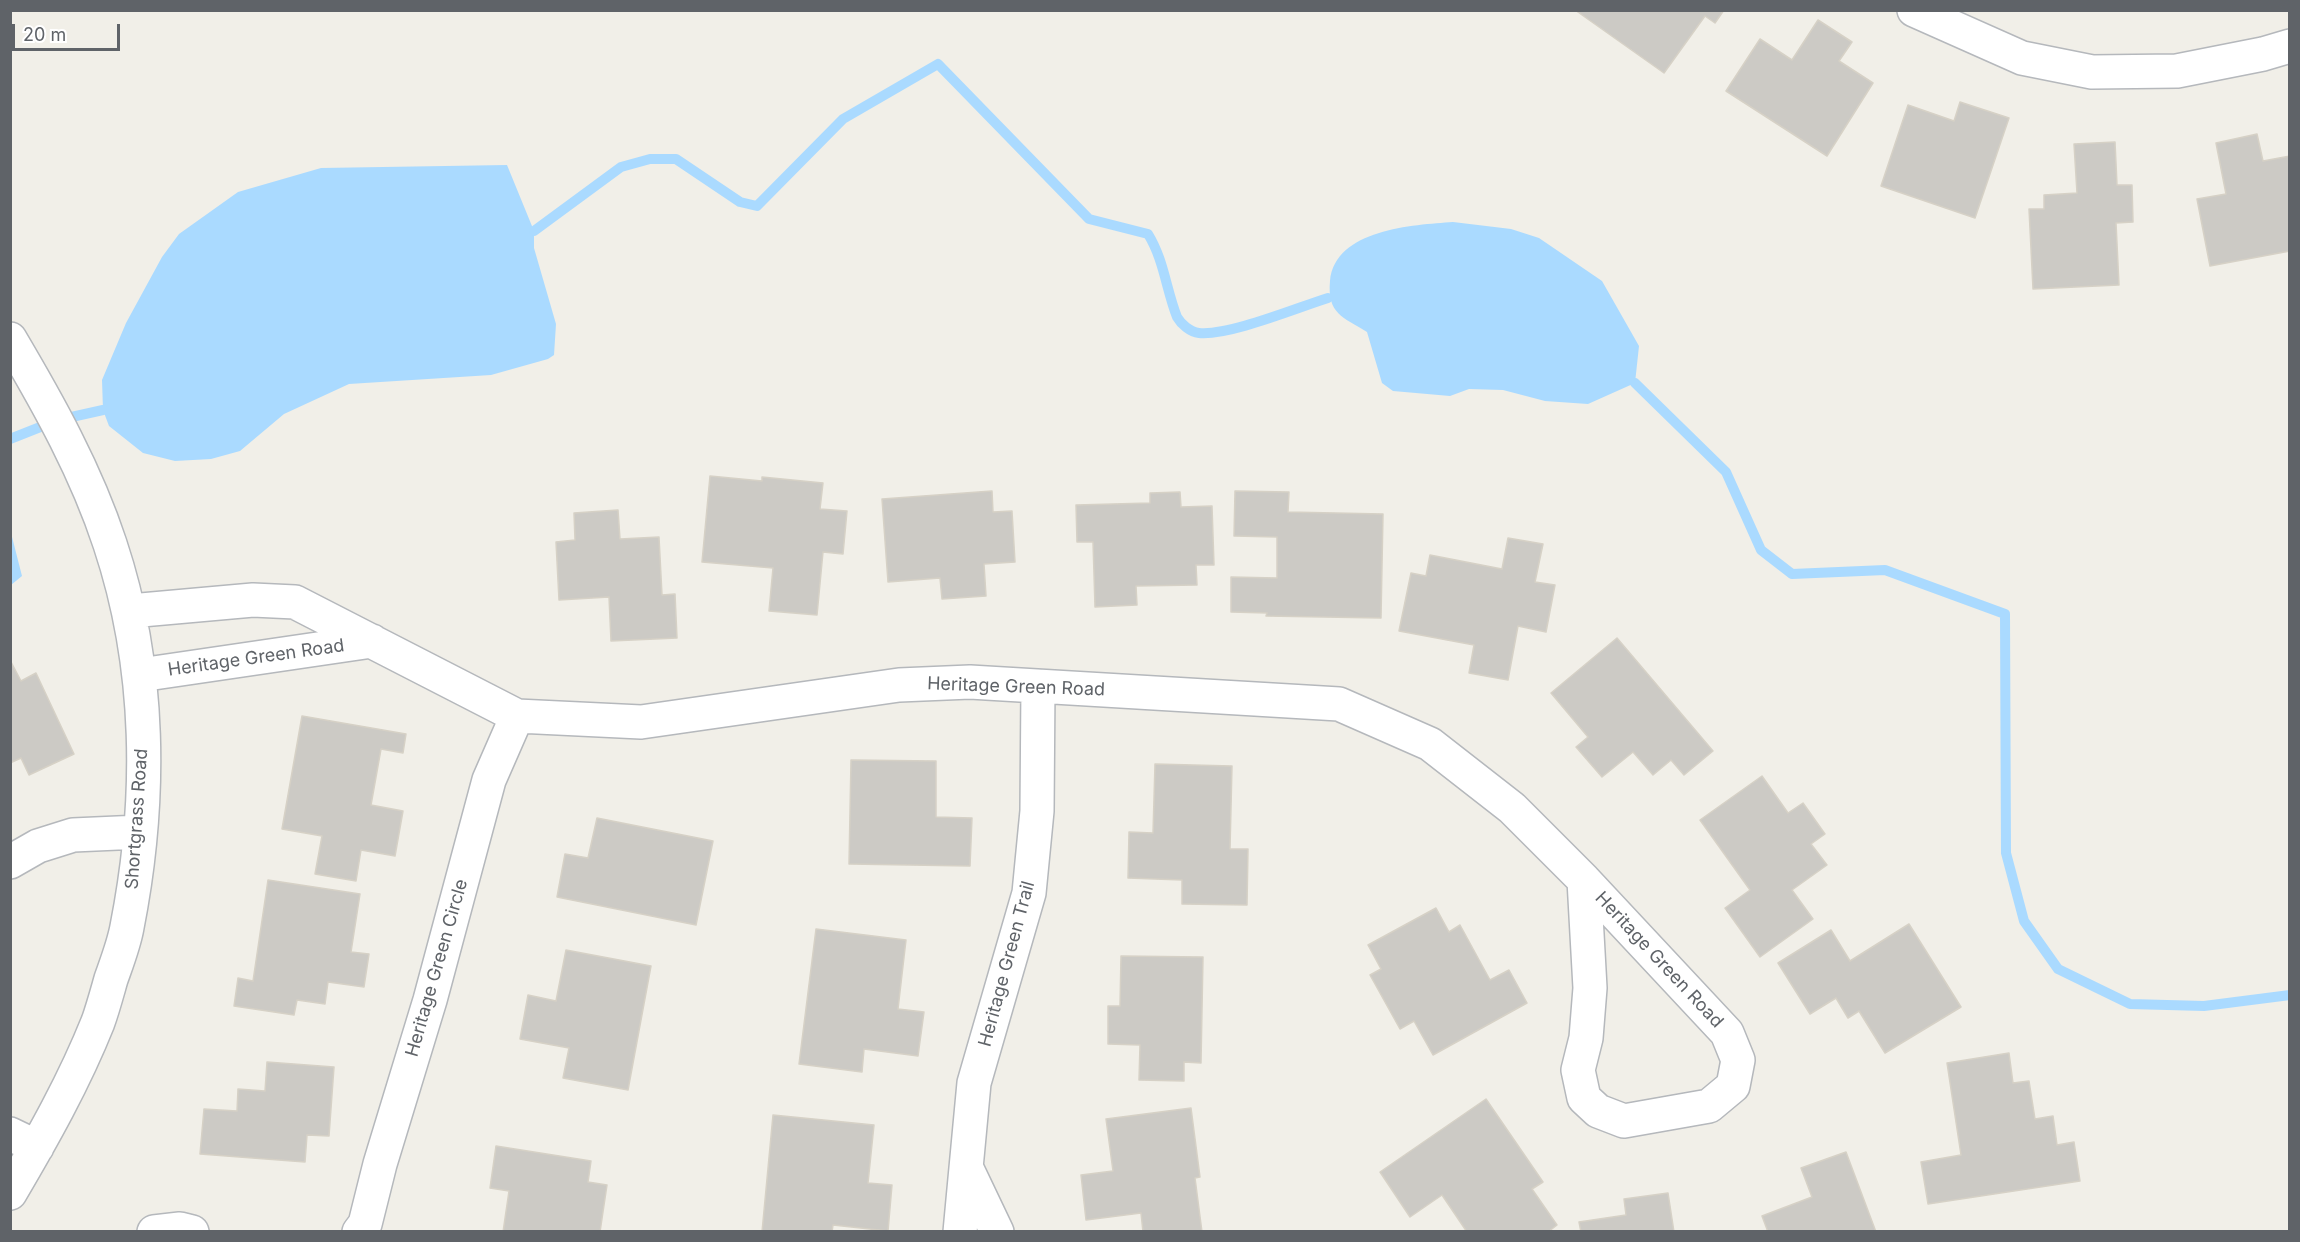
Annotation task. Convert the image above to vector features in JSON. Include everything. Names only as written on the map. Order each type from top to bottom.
[{"type":"street","points":[[1914,10],[2022,58],[2092,72],[2177,71],[2263,54],[2289,46]]},
{"type":"street","name":"Shortgrass Road","points":[[10,339],[51,408],[87,482],[110,543],[130,612],[140,675],[144,764],[140,832],[127,928],[99,1020],[64,1100],[24,1140],[10,1192]]},
{"type":"street","name":"Heritage Green Road","points":[[130,612],[253,600],[296,602],[517,716],[641,722],[899,685],[970,682],[1339,704],[1430,744],[1512,808],[1584,880],[1728,1033],[1738,1060],[1733,1086],[1709,1106],[1624,1121],[1598,1111],[1584,1098],[1578,1070],[1586,1038],[1590,988],[1584,880]]},
{"type":"street","name":"Heritage Green Road","points":[[140,675],[372,641]]},
{"type":"street","name":"Heritage Green Trail","points":[[960,1232],[974,1083],[1029,893],[1037,811],[1038,686]]},
{"type":"street","name":"Heritage Green Circle","points":[[355,1229],[380,1164],[430,1000],[489,780],[517,716]]},
{"type":"street","points":[[10,862],[38,846],[73,835],[140,832]]},
{"type":"street","points":[[966,1169],[997,1232]]},
{"type":"street","points":[[154,1232],[180,1229],[192,1232]]},
{"type":"water","points":[[507,165],[534,231],[534,248],[556,324],[554,355],[548,359],[491,375],[349,384],[284,414],[240,451],[211,459],[175,461],[143,453],[109,426],[103,410],[102,380],[126,323],[162,257],[179,234],[238,192],[321,168]]},
{"type":"water","points":[[1453,222],[1511,229],[1539,238],[1602,281],[1639,346],[1635,383],[1588,404],[1545,401],[1503,390],[1469,389],[1450,396],[1393,391],[1382,383],[1367,332],[1338,313],[1331,301],[1330,281],[1335,264],[1346,250],[1378,233],[1418,225]]},
{"type":"water","points":[[10,529],[22,576],[11,585],[10,585]]},
{"type":"building","points":[[1575,10],[1724,10],[1715,23],[1705,16],[1664,73]]},
{"type":"building","points":[[1818,20],[1852,42],[1839,61],[1873,83],[1827,156],[1726,91],[1760,39],[1792,60]]},
{"type":"building","points":[[1960,102],[2009,118],[1975,218],[1881,186],[1908,105],[1954,121]]},
{"type":"building","points":[[2257,134],[2263,161],[2290,156],[2290,251],[2210,266],[2197,199],[2226,194],[2216,143]]},
{"type":"building","points":[[2115,142],[2117,185],[2132,185],[2133,222],[2116,223],[2119,285],[2033,289],[2029,209],[2044,209],[2044,195],[2077,193],[2074,144]]},
{"type":"building","points":[[710,476],[762,481],[762,477],[823,483],[820,509],[847,511],[843,554],[823,552],[817,615],[769,611],[773,568],[702,562]]},
{"type":"building","points":[[992,491],[993,512],[1012,511],[1015,562],[984,564],[986,596],[942,599],[940,578],[888,582],[882,499]]},
{"type":"building","points":[[1235,491],[1289,492],[1288,512],[1383,514],[1381,618],[1266,616],[1267,613],[1231,612],[1231,577],[1277,578],[1277,537],[1234,536]]},
{"type":"building","points":[[1180,492],[1181,507],[1212,506],[1214,565],[1196,565],[1197,585],[1136,586],[1137,605],[1095,607],[1093,542],[1077,542],[1076,505],[1150,503],[1150,493]]},
{"type":"building","points":[[618,510],[620,539],[659,537],[662,595],[675,594],[677,638],[611,641],[609,597],[559,600],[556,542],[575,540],[574,513]]},
{"type":"building","points":[[1508,538],[1543,544],[1535,582],[1555,585],[1546,632],[1518,626],[1508,680],[1469,673],[1474,645],[1399,631],[1411,573],[1426,576],[1430,555],[1502,569]]},
{"type":"building","points":[[1617,638],[1713,751],[1684,775],[1671,760],[1653,775],[1633,752],[1602,777],[1576,747],[1588,737],[1551,693]]},
{"type":"building","points":[[10,660],[21,681],[36,673],[74,754],[29,775],[21,758],[10,763]]},
{"type":"building","points":[[302,716],[406,734],[403,753],[381,749],[371,805],[403,811],[395,856],[361,850],[356,881],[315,874],[322,836],[282,829]]},
{"type":"building","points":[[851,760],[936,761],[936,817],[972,818],[970,866],[849,864]]},
{"type":"building","points":[[1155,764],[1232,766],[1230,849],[1248,849],[1247,905],[1182,904],[1182,880],[1128,878],[1129,832],[1153,833]]},
{"type":"building","points":[[1762,776],[1788,813],[1803,803],[1825,834],[1811,844],[1827,865],[1792,890],[1813,919],[1760,957],[1725,908],[1750,890],[1700,820]]},
{"type":"building","points":[[597,818],[713,841],[696,925],[557,897],[565,854],[588,858]]},
{"type":"building","points":[[268,880],[360,894],[351,952],[369,954],[364,987],[328,982],[325,1004],[297,1000],[294,1015],[234,1006],[238,978],[253,981]]},
{"type":"building","points":[[1436,908],[1449,932],[1460,925],[1490,980],[1509,970],[1527,1003],[1433,1055],[1414,1021],[1400,1029],[1370,975],[1381,969],[1368,945]]},
{"type":"building","points":[[1909,924],[1961,1007],[1885,1053],[1859,1011],[1848,1018],[1836,998],[1810,1014],[1778,963],[1831,930],[1850,961]]},
{"type":"building","points":[[816,929],[906,940],[898,1009],[924,1012],[918,1056],[864,1049],[862,1072],[799,1064]]},
{"type":"building","points":[[566,950],[651,966],[628,1090],[563,1078],[569,1048],[520,1039],[528,995],[556,1001]]},
{"type":"building","points":[[1121,956],[1203,957],[1201,1063],[1184,1062],[1184,1081],[1139,1080],[1140,1045],[1108,1044],[1108,1006],[1120,1006]]},
{"type":"building","points":[[2009,1053],[2013,1083],[2029,1081],[2035,1119],[2053,1116],[2057,1145],[2074,1142],[2080,1181],[1928,1204],[1921,1162],[1961,1155],[1947,1063]]},
{"type":"building","points":[[267,1062],[334,1067],[329,1136],[307,1135],[305,1162],[200,1154],[204,1109],[237,1111],[238,1089],[265,1091]]},
{"type":"building","points":[[1486,1099],[1543,1182],[1532,1189],[1557,1225],[1548,1232],[1467,1232],[1442,1195],[1410,1217],[1380,1172]]},
{"type":"building","points":[[1191,1108],[1200,1177],[1195,1178],[1202,1232],[1143,1232],[1141,1213],[1086,1220],[1081,1175],[1113,1171],[1106,1119]]},
{"type":"building","points":[[773,1115],[874,1125],[868,1183],[892,1185],[888,1231],[833,1225],[832,1232],[762,1232]]},
{"type":"building","points":[[496,1146],[591,1161],[588,1182],[607,1185],[600,1232],[503,1232],[509,1191],[490,1188]]},
{"type":"building","points":[[1846,1152],[1876,1232],[1768,1232],[1762,1216],[1812,1197],[1801,1168]]},
{"type":"building","points":[[1668,1193],[1674,1232],[1581,1232],[1579,1222],[1626,1215],[1624,1199]]},
{"type":"waterway","points":[[534,231],[621,167],[650,159],[676,159],[740,202],[757,206],[843,119],[938,64],[1089,219],[1148,234],[1158,254],[1177,317],[1189,329],[1199,333],[1227,330],[1328,298]]},
{"type":"waterway","points":[[1635,383],[1726,472],[1761,550],[1792,574],[1885,570],[2005,614],[2006,853],[2024,921],[2058,969],[2130,1004],[2204,1006],[2290,995]]},
{"type":"waterway","points":[[10,439],[58,420],[103,410]]}]
